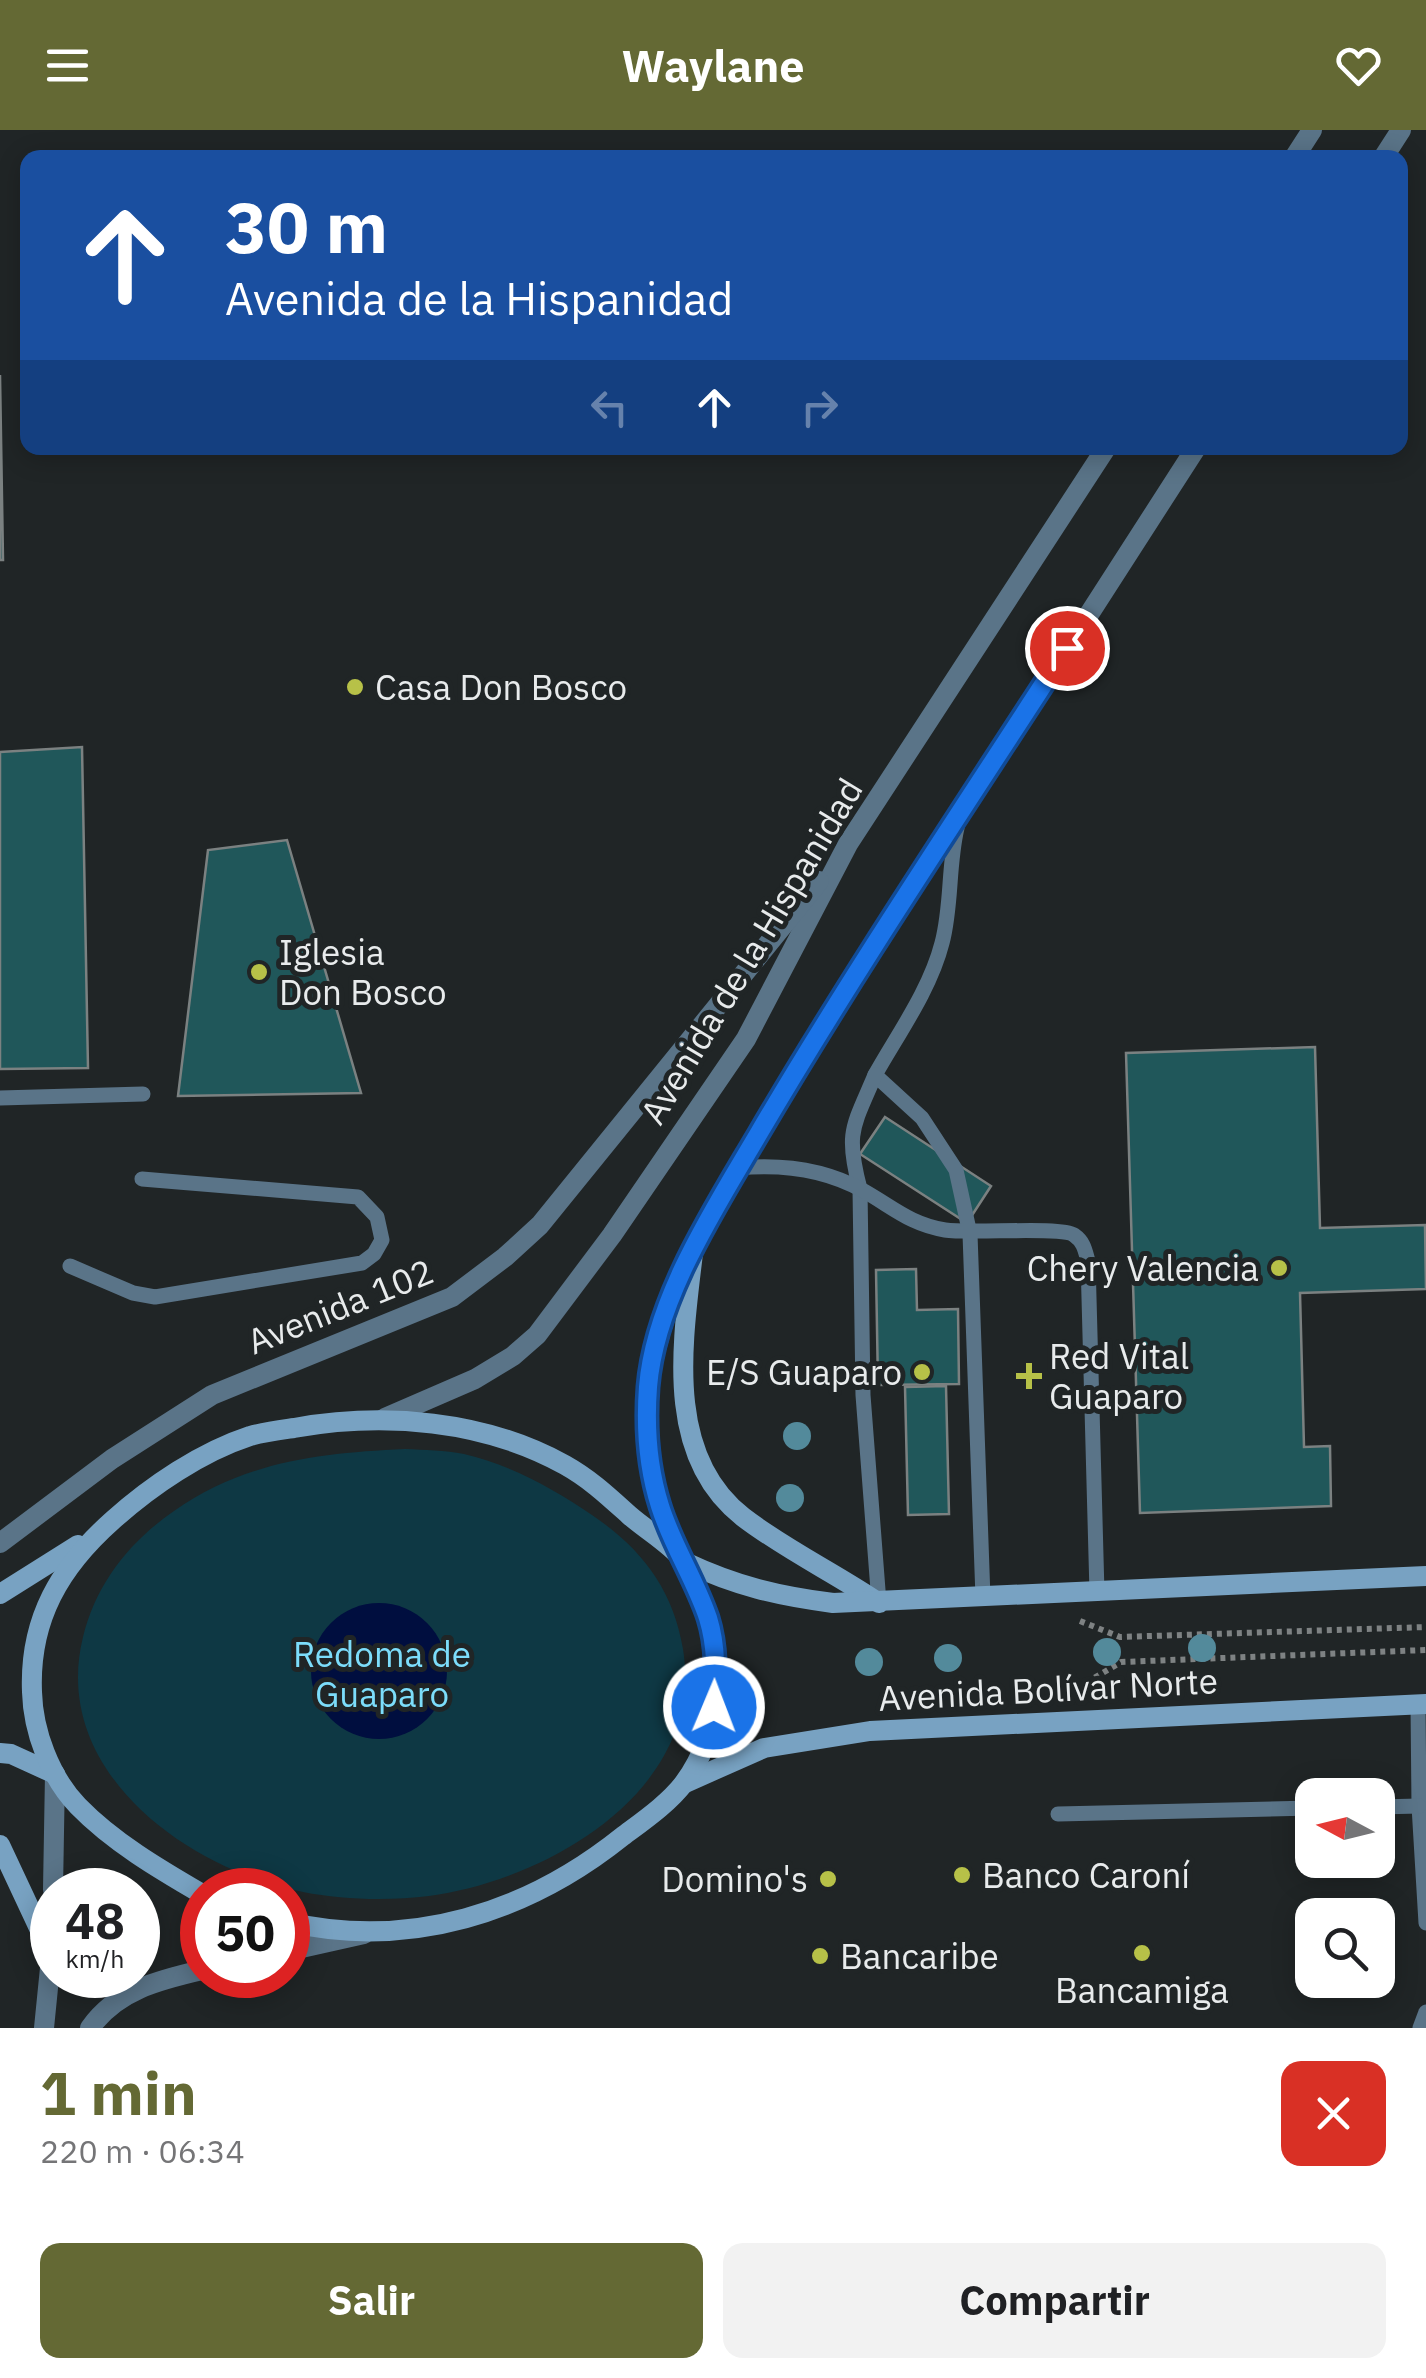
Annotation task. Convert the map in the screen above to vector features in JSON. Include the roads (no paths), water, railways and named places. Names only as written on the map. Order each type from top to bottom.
[{"type":"main road","points":[[693,1253],[682,1350],[684,1404],[713,1486],[742,1516],[879,1603]]},
{"type":"main road","points":[[180,1882],[76,1805],[38,1735],[32,1709],[31,1664],[38,1626],[60,1576],[84,1546],[133,1502],[199,1459],[251,1436],[340,1420],[385,1418],[524,1445],[601,1488],[685,1562],[732,1584],[783,1597],[833,1603],[1426,1576]]},
{"type":"main road","points":[[0,1594],[105,1528]]},
{"type":"main road","points":[[310,1927],[375,1932],[470,1918],[531,1896],[589,1864],[683,1784],[702,1750],[714,1707],[717,1665],[709,1621],[685,1562]]},
{"type":"main road","name":"Avenida Bolívar Norte","points":[[683,1784],[764,1748],[870,1730],[1422,1704]]},
{"type":"main road","points":[[0,1753],[56,1774]]},
{"type":"main road","points":[[0,1845],[30,1909]]},
{"type":"street","name":"Avenida de la Hispanidad","points":[[385,1418],[476,1380],[537,1335],[649,1184],[746,1039],[848,844],[1101,455]]},
{"type":"street","points":[[685,1562],[660,1507],[646,1439],[648,1384],[658,1334],[674,1290],[738,1168],[800,1065],[1191,455]]},
{"type":"street","name":"Avenida 102","points":[[0,1543],[112,1459],[212,1394],[452,1297],[505,1257],[540,1225],[848,844]]},
{"type":"street","points":[[54,1868],[56,1774]]},
{"type":"street","points":[[310,1946],[375,1932]]},
{"type":"street","points":[[90,2028],[99,2015],[130,1991],[180,1976]]},
{"type":"street","points":[[44,2028],[47,1998]]},
{"type":"lane","points":[[879,1603],[863,1395],[860,1188],[852,1157],[851,1130],[875,1075],[932,973],[943,942],[950,855],[960,815]]},
{"type":"lane","points":[[875,1075],[922,1118],[956,1170],[970,1234],[983,1598]]},
{"type":"lane","points":[[0,1098],[143,1094]]},
{"type":"lane","points":[[738,1168],[772,1165],[808,1170],[860,1188],[918,1226],[970,1234],[1055,1230],[1071,1232],[1084,1244],[1088,1261],[1097,1593]]},
{"type":"lane","points":[[70,1266],[132,1293],[156,1297],[362,1263],[374,1254],[382,1240],[377,1217],[358,1197],[142,1179]]},
{"type":"lane","points":[[1422,1704],[1418,1806],[1426,1923]]},
{"type":"lane","points":[[1395,1807],[1418,1806]]},
{"type":"lane","points":[[1058,1814],[1295,1808]]},
{"type":"lane","points":[[1420,2028],[1426,2012]]},
{"type":"place","name":"Casa Don Bosco","points":[[355,687]]},
{"type":"place","name":"Iglesia Don Bosco","points":[[259,972]]},
{"type":"place","name":"Chery Valencia","points":[[1279,1268]]},
{"type":"place","name":"E/S Guaparo","points":[[922,1372]]},
{"type":"place","name":"Red Vital Guaparo","points":[[1029,1376]]},
{"type":"place","name":"Banco Caroní","points":[[962,1875]]},
{"type":"place","name":"Domino's","points":[[828,1879]]},
{"type":"place","name":"Bancamiga","points":[[1142,1953]]},
{"type":"place","name":"Bancaribe","points":[[820,1956]]},
{"type":"park label","name":"Redoma de Guaparo","points":[[382,1674]]}]
